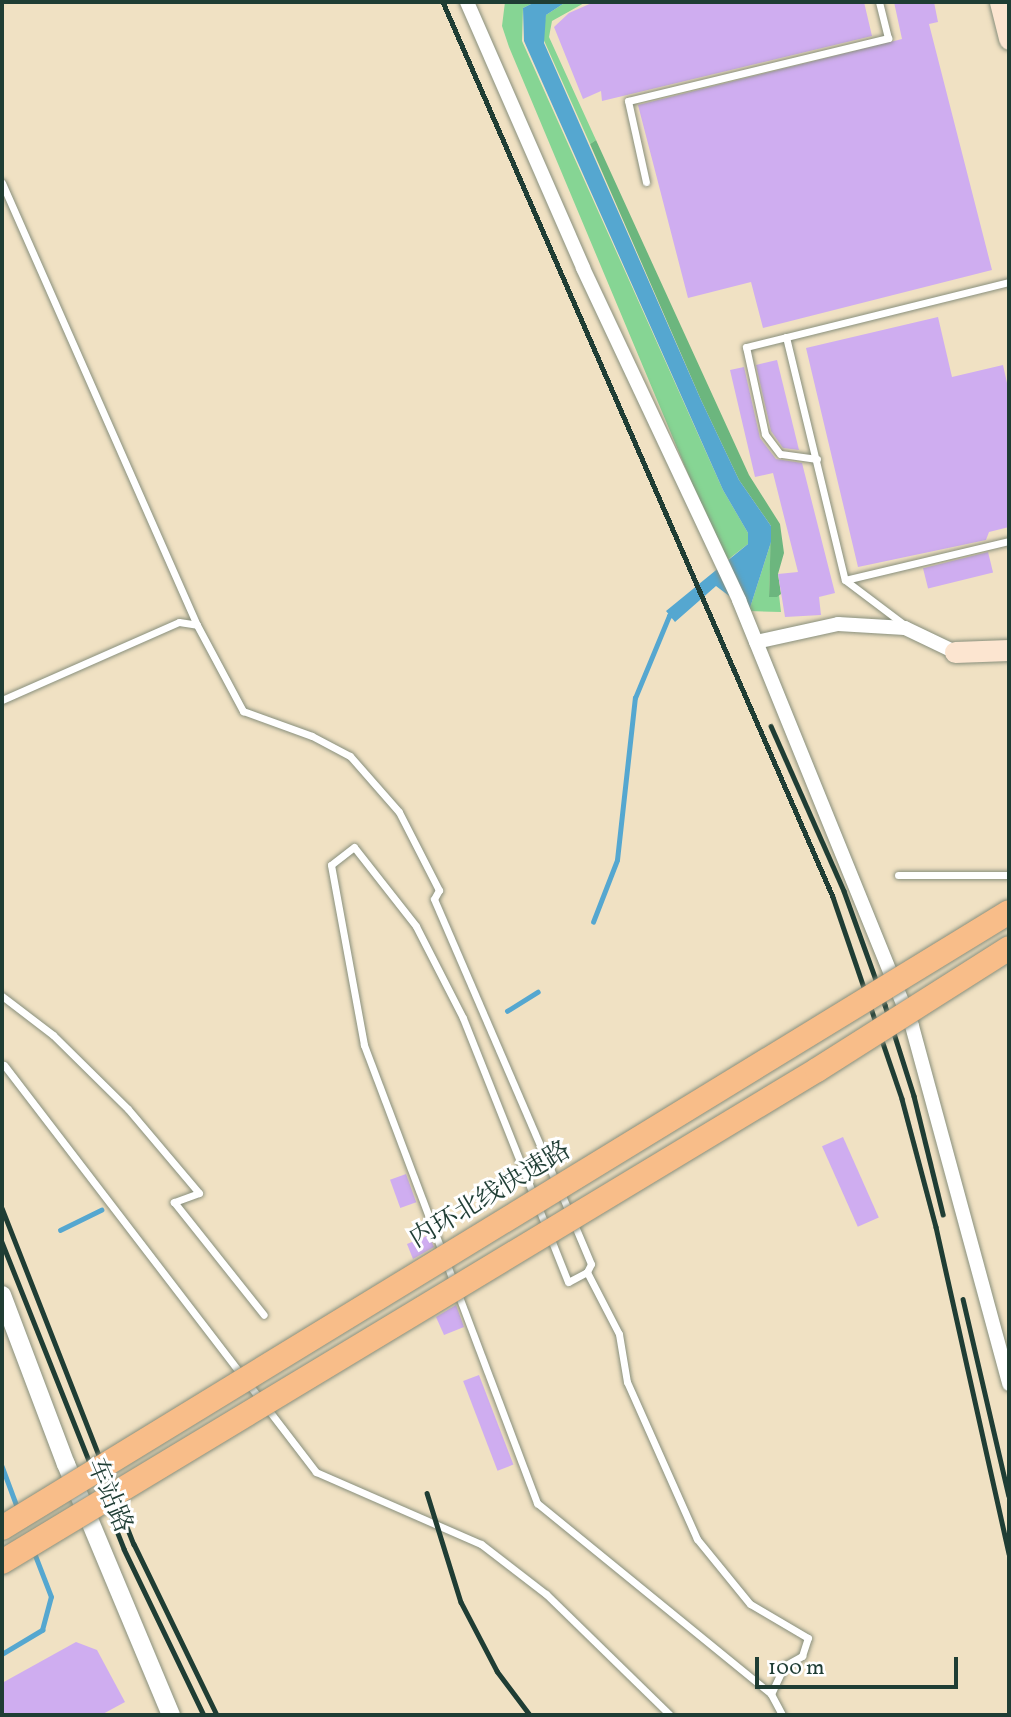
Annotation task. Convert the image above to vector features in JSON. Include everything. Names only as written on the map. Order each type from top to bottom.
[{"type":"highway","name":"内环北线快速路","points":[[2,1528],[1009,912]]},
{"type":"highway","points":[[2,1562],[805,1077],[1009,948]]},
{"type":"main road","points":[[1000,2],[1009,39]]},
{"type":"main road","points":[[955,652],[1009,652]]},
{"type":"street","points":[[467,2],[583,268],[756,642],[912,1026],[1009,1384]]},
{"type":"street","points":[[756,642],[838,624],[914,632],[955,652]]},
{"type":"street","name":"车站路","points":[[2,1295],[66,1464],[171,1715]]},
{"type":"lane","points":[[646,182],[628,100],[888,38],[878,2]]},
{"type":"lane","points":[[2,183],[197,625],[243,711],[312,736],[350,756],[399,812],[439,890],[434,899],[592,1264],[587,1272],[568,1282],[463,1018],[416,926],[354,847],[331,865],[364,1045],[537,1503],[771,1694],[782,1715]]},
{"type":"lane","points":[[817,459],[780,454],[765,433],[746,347],[1009,282]]},
{"type":"lane","points":[[786,337],[845,580],[914,632]]},
{"type":"lane","points":[[845,580],[1009,541]]},
{"type":"lane","points":[[2,700],[179,622],[197,625]]},
{"type":"lane","points":[[898,875],[1009,875]]},
{"type":"lane","points":[[2,996],[53,1035],[110,1091],[199,1193],[174,1202],[264,1315]]},
{"type":"lane","points":[[4,1065],[316,1472],[481,1544],[546,1594],[670,1715]]},
{"type":"lane","points":[[587,1272],[619,1334],[626,1382],[697,1539],[750,1604],[808,1638],[802,1656],[783,1666],[771,1694]]},
{"type":"green space","points":[[505,2],[535,2],[523,8],[522,41],[723,490],[748,533],[748,544],[725,562],[509,47],[502,26]]},
{"type":"green space","points":[[566,2],[586,2],[552,21],[549,37],[596,140],[590,144],[542,36],[546,15]]},
{"type":"green space","points":[[596,140],[749,475],[780,524],[784,553],[778,574],[781,594],[777,597],[769,597],[771,526],[739,480],[701,400],[590,144]]},
{"type":"green space","points":[[771,542],[769,596],[779,595],[781,612],[749,611]]},
{"type":"water","points":[[535,2],[566,2],[546,15],[544,43],[701,400],[739,480],[771,526],[771,542],[749,611],[716,586],[675,622],[666,611],[748,544],[748,533],[723,490],[524,41],[523,8]]},
{"type":"building","points":[[594,2],[864,2],[872,36],[602,101],[601,91],[583,99],[554,27],[569,13]]},
{"type":"building","points":[[894,2],[934,2],[938,22],[929,24],[992,270],[763,328],[751,282],[688,298],[638,105],[902,39]]},
{"type":"building","points":[[938,317],[952,377],[1003,365],[1009,392],[1009,527],[989,532],[986,540],[858,567],[806,348]]},
{"type":"building","points":[[777,360],[799,450],[783,448],[771,431],[756,365]]},
{"type":"building","points":[[744,367],[760,438],[776,459],[802,463],[835,593],[819,597],[821,615],[785,617],[778,574],[798,572],[773,473],[755,477],[730,370]]},
{"type":"building","points":[[988,552],[993,572],[928,589],[923,568]]},
{"type":"building","points":[[843,1137],[879,1217],[858,1227],[822,1146]]},
{"type":"building","points":[[406,1174],[416,1202],[400,1208],[390,1180]]},
{"type":"building","points":[[429,1235],[434,1247],[413,1259],[407,1244]]},
{"type":"building","points":[[456,1305],[464,1327],[444,1335],[436,1317]]},
{"type":"building","points":[[479,1375],[513,1465],[498,1471],[463,1381]]},
{"type":"building","points":[[76,1642],[97,1650],[125,1702],[101,1715],[2,1715],[2,1683]]},
{"type":"waterway","points":[[593,922],[617,860],[635,698],[669,616],[675,614]]},
{"type":"waterway","points":[[507,1011],[538,992]]},
{"type":"waterway","points":[[60,1230],[101,1210]]},
{"type":"waterway","points":[[2,1466],[18,1509]]},
{"type":"waterway","points":[[2,1654],[42,1630],[51,1597],[34,1553]]},
{"type":"railway","points":[[443,2],[833,897],[902,1099],[936,1227],[1009,1554]]},
{"type":"railway","points":[[771,726],[844,891],[885,1005],[914,1096],[943,1214]]},
{"type":"railway","points":[[2,1208],[134,1544],[217,1715]]},
{"type":"railway","points":[[2,1242],[124,1549],[204,1715]]},
{"type":"railway","points":[[963,1299],[1009,1496]]},
{"type":"railway","points":[[427,1493],[461,1602],[497,1671],[530,1715]]}]
